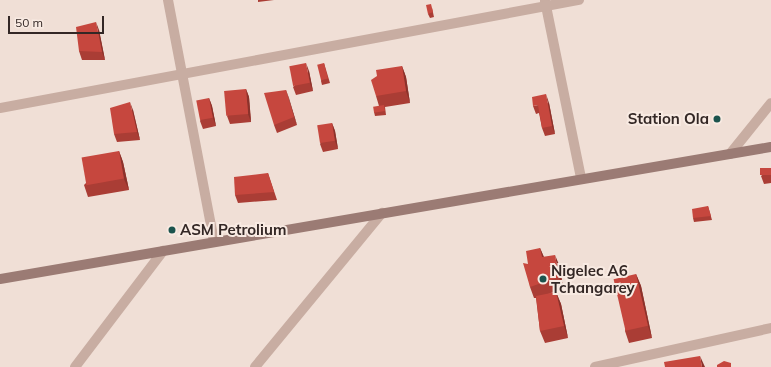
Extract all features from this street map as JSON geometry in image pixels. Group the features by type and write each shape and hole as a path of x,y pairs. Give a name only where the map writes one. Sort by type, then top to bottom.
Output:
{"main road":[{"path":"0,279 581,178 771,147"}],"street":[{"path":"168,0 214,242"},
{"path":"0,108 546,3 579,0"},
{"path":"546,3 581,178"},
{"path":"730,154 771,103"},
{"path":"255,367 382,213"},
{"path":"75,367 163,251"},
{"path":"595,367 771,328"}],"building":[{"path":"431,4 433,12 428,14 426,5"},
{"path":"96,22 102,52 79,51 76,27"},
{"path":"306,63 310,83 293,86 289,66"},
{"path":"324,63 328,79 321,80 317,65"},
{"path":"402,66 406,91 376,96 371,80 377,76 376,70"},
{"path":"246,89 248,114 226,116 224,91"},
{"path":"286,90 294,117 274,125 264,93"},
{"path":"546,94 552,126 542,128 538,105 533,106 532,97"},
{"path":"209,98 213,118 200,120 196,100"},
{"path":"130,102 137,132 114,134 110,108"},
{"path":"384,105 385,111 374,113 373,107"},
{"path":"332,123 335,141 320,143 317,125"},
{"path":"119,151 124,179 86,185 82,158"},
{"path":"760,168 771,168 771,175 760,175"},
{"path":"268,173 274,192 235,195 234,177"},
{"path":"708,206 711,216 693,218 692,209"},
{"path":"540,248 542,257 555,255 559,277 530,287 523,263 528,264 526,251"},
{"path":"636,274 648,326 626,331 614,279"},
{"path":"556,292 564,326 540,331 536,296"},
{"path":"700,356 702,367 665,367 664,362"},
{"path":"724,361 731,363 731,367 717,367 717,365"}],"place":[{"name":"Station Ola","path":"717,119"},
{"name":"ASM Petrolium","path":"172,230"},
{"name":"Nigelec A6 Tchangarey","path":"543,279"}]}
